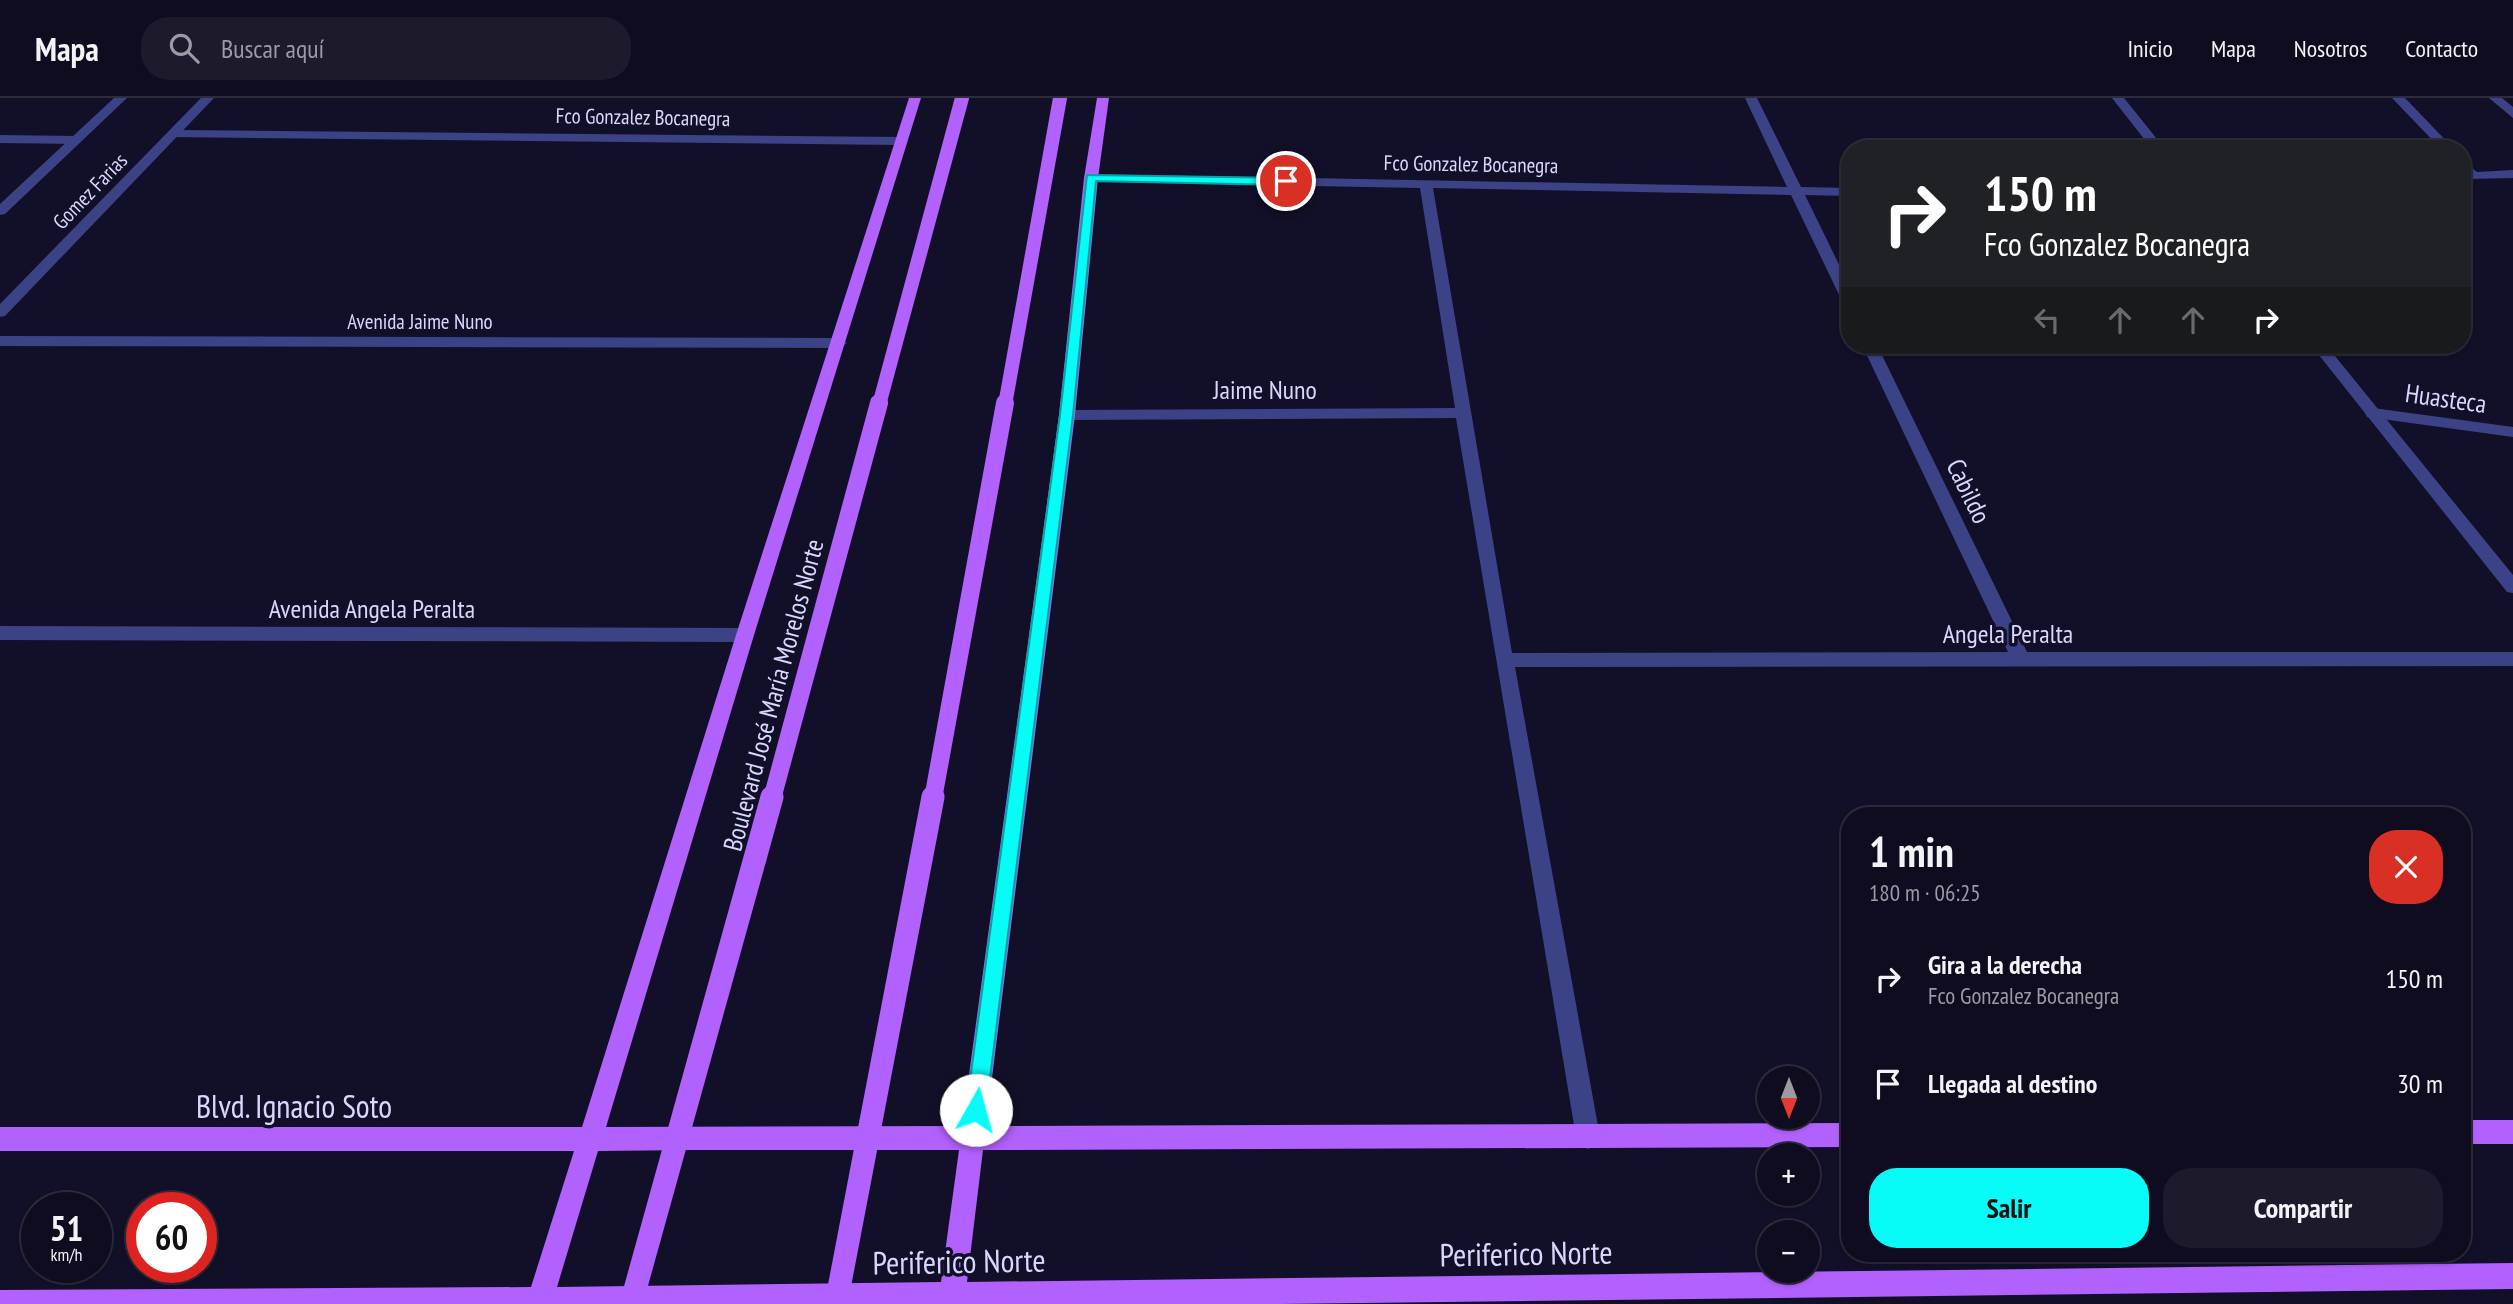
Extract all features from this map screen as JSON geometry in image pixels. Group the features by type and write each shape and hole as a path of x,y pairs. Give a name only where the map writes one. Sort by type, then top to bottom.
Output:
{"main road":[{"path":"0,1303 540,1302 588,1139 915,98"},
{"name":"Boulevard José María Morelos Norte","path":"631,1304 740,915 962,98"},
{"path":"836,1304 954,690 1060,98"},
{"path":"952,1299 1067,415 1091,178 1103,98"},
{"path":"2471,1132 2513,1132"},
{"path":"588,1139 1841,1135"},
{"name":"Blvd. Ignacio Soto","path":"0,1139 588,1139"},
{"name":"Periferico Norte","path":"540,1302 952,1299 2513,1276"}],"street":[{"name":"Gomez Farias","path":"0,211 121,98"},
{"name":"Gomez Farias","path":"0,313 208,98"},
{"path":"1751,98 1841,284"},
{"path":"2118,98 2152,140"},
{"path":"2399,98 2439,140"},
{"path":"2494,98 2513,114"},
{"name":"Fco Gonzalez Bocanegra","path":"175,134 900,141"},
{"path":"0,139 76,140"},
{"path":"2471,173 2474,176 2513,174"},
{"name":"Fco Gonzalez Bocanegra","path":"1091,178 1841,192"},
{"path":"1426,184 1504,660 1588,1136"},
{"name":"Avenida Jaime Nuno","path":"0,341 839,343"},
{"name":"Cabildo","path":"1874,354 2021,660"},
{"path":"2325,354 2513,587"},
{"name":"Jaime Nuno","path":"1067,415 1463,413"},
{"name":"Huasteca","path":"2373,414 2513,432"},
{"name":"Avenida Angela Peralta","path":"0,633 745,635"},
{"name":"Angela Peralta","path":"1504,660 2513,659"}],"route":[{"path":"976,1110 1067,415 1091,178 1286,181"}]}
